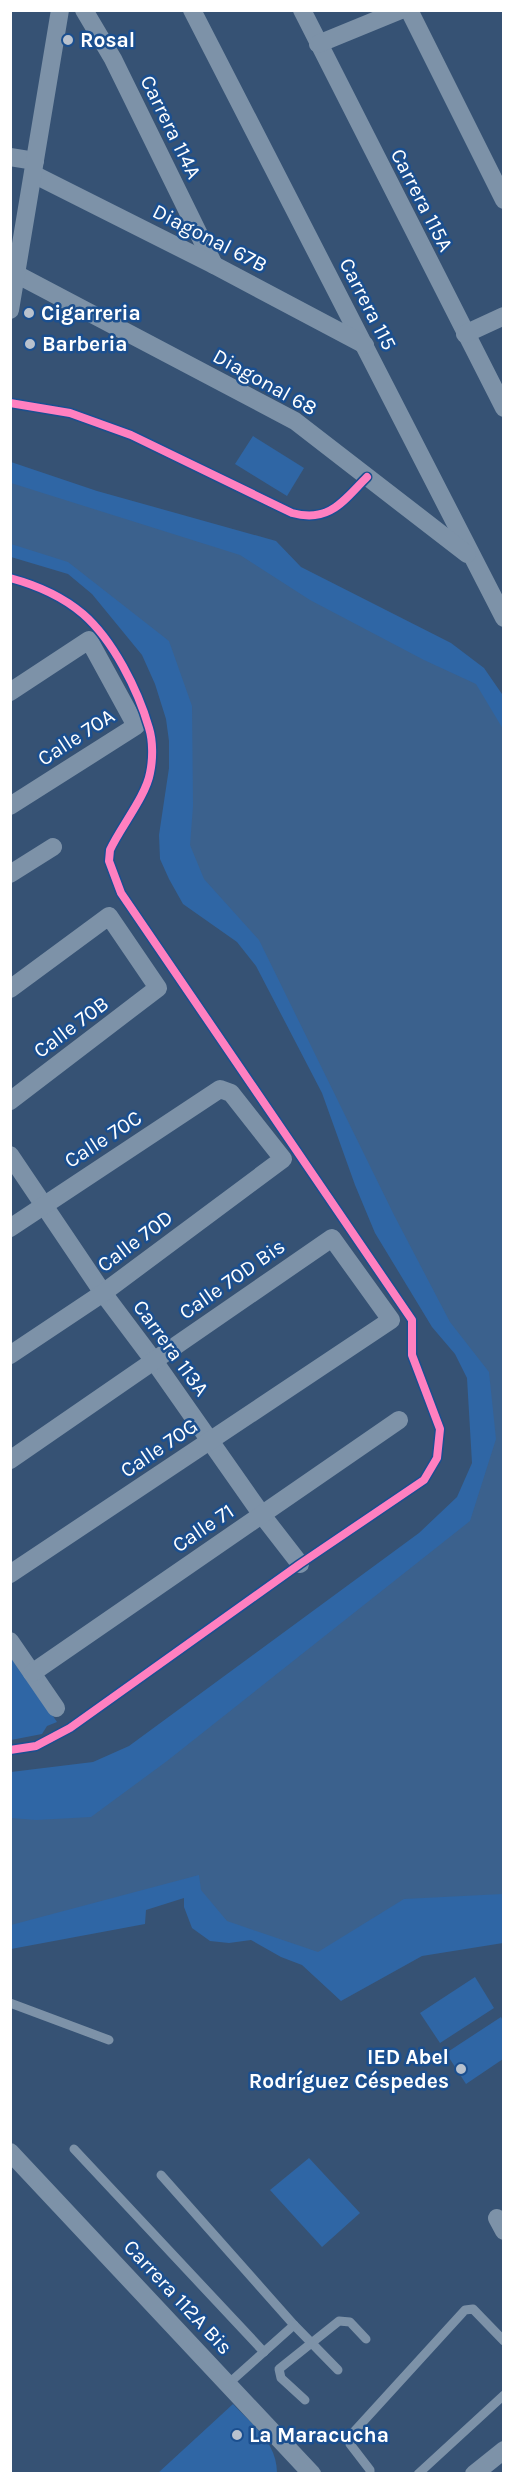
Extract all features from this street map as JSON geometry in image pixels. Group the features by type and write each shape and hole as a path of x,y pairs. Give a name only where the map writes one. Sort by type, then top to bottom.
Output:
{"street":[{"path":"10,310 60,10"},
{"name":"Carrera 114A","path":"84,10 113,59 214,265"},
{"name":"Carrera 115","path":"192,10 504,618"},
{"name":"Carrera 115A","path":"302,10 504,408"},
{"path":"318,44 401,10"},
{"path":"409,10 504,200"},
{"name":"Diagonal 67B","path":"10,157 365,345"},
{"name":"Diagonal 68","path":"16,274 295,421 472,558"},
{"path":"465,334 504,316"},
{"name":"Calle 70A","path":"10,692 89,640 135,726 10,806"},
{"path":"10,874 53,847"},
{"name":"Calle 70B","path":"10,989 109,916 158,988 10,1101"},
{"name":"Calle 70D","path":"10,1355 103,1293 283,1159 231,1093 220,1089"},
{"name":"Calle 70C","path":"10,1228 220,1089"},
{"name":"Carrera 113A","path":"10,1155 103,1293 154,1360 262,1515 300,1564"},
{"name":"Calle 70G","path":"10,1574 391,1320 332,1238"},
{"name":"Calle 70D Bis","path":"10,1460 332,1238"},
{"name":"Calle 71","path":"32,1673 399,1420"},
{"path":"10,1641 56,1708"},
{"name":"Carrera 112A Bis","path":"10,2152 312,2474"},
{"path":"474,2474 503,2451"}],"lane":[{"path":"10,2003 110,2040"},
{"path":"74,2149 264,2352"},
{"path":"161,2175 294,2325 338,2370"},
{"path":"370,2474 370,2470 350,2444 350,2436 465,2310 473,2309 504,2341"},
{"path":"305,2400 281,2378 279,2369 339,2321 350,2322 366,2339"},
{"path":"228,2384 294,2325"},
{"path":"418,2474 504,2395"}],"shaded area":[{"path":"253,436 304,468 287,496 235,464"},
{"path":"11,462 97,491 276,541 301,567 451,643 484,668 504,697 503,1943 422,1956 341,2001 302,1965 281,1957 251,1940 229,1943 210,1941 192,1928 184,1907 184,1898 146,1910 145,1924 11,1949 11,1772 93,1762 129,1746 419,1533 457,1497 472,1463 467,1378 455,1354 432,1327 375,1233 322,1093 256,966 237,942 183,904 160,859 159,835 169,768 169,741 166,719 155,684 142,655 92,594 68,574 11,557"},
{"path":"11,483 240,555 310,600 424,660 476,684 503,729 503,1894 404,1899 318,1952 227,1921 201,1890 199,1875 11,1925 11,1818 36,1820 91,1817 167,1761 470,1521 496,1439 489,1372 450,1322 394,1215 259,940 204,879 190,845 193,806 192,706 169,641 68,562 11,544"},
{"path":"10,1653 57,1722 47,1726 42,1734 11,1740"},
{"path":"475,1977 494,2008 440,2043 420,2013"},
{"path":"501,2017 503,2021 503,2059 466,2084 446,2053"},
{"path":"309,2158 360,2213 322,2247 270,2190"},
{"path":"233,2404 263,2435 273,2453 277,2473 158,2473"}],"cycle path":[{"path":"10,403 70,413 131,435 292,513 316,515 335,508 367,477"},
{"path":"10,578 49,592 83,614 104,637 123,666 149,728 152,756 148,782 110,850 109,861 121,893 412,1320 412,1355 440,1429 437,1458 424,1480 300,1564 70,1728 36,1746 10,1750"}],"place":[{"name":"Rosal","path":"68,40"},
{"name":"Cigarreria","path":"29,313"},
{"name":"Barberia","path":"30,344"},
{"name":"IED Abel Rodríguez Céspedes","path":"461,2069"},
{"name":"La Maracucha","path":"237,2435"}]}
